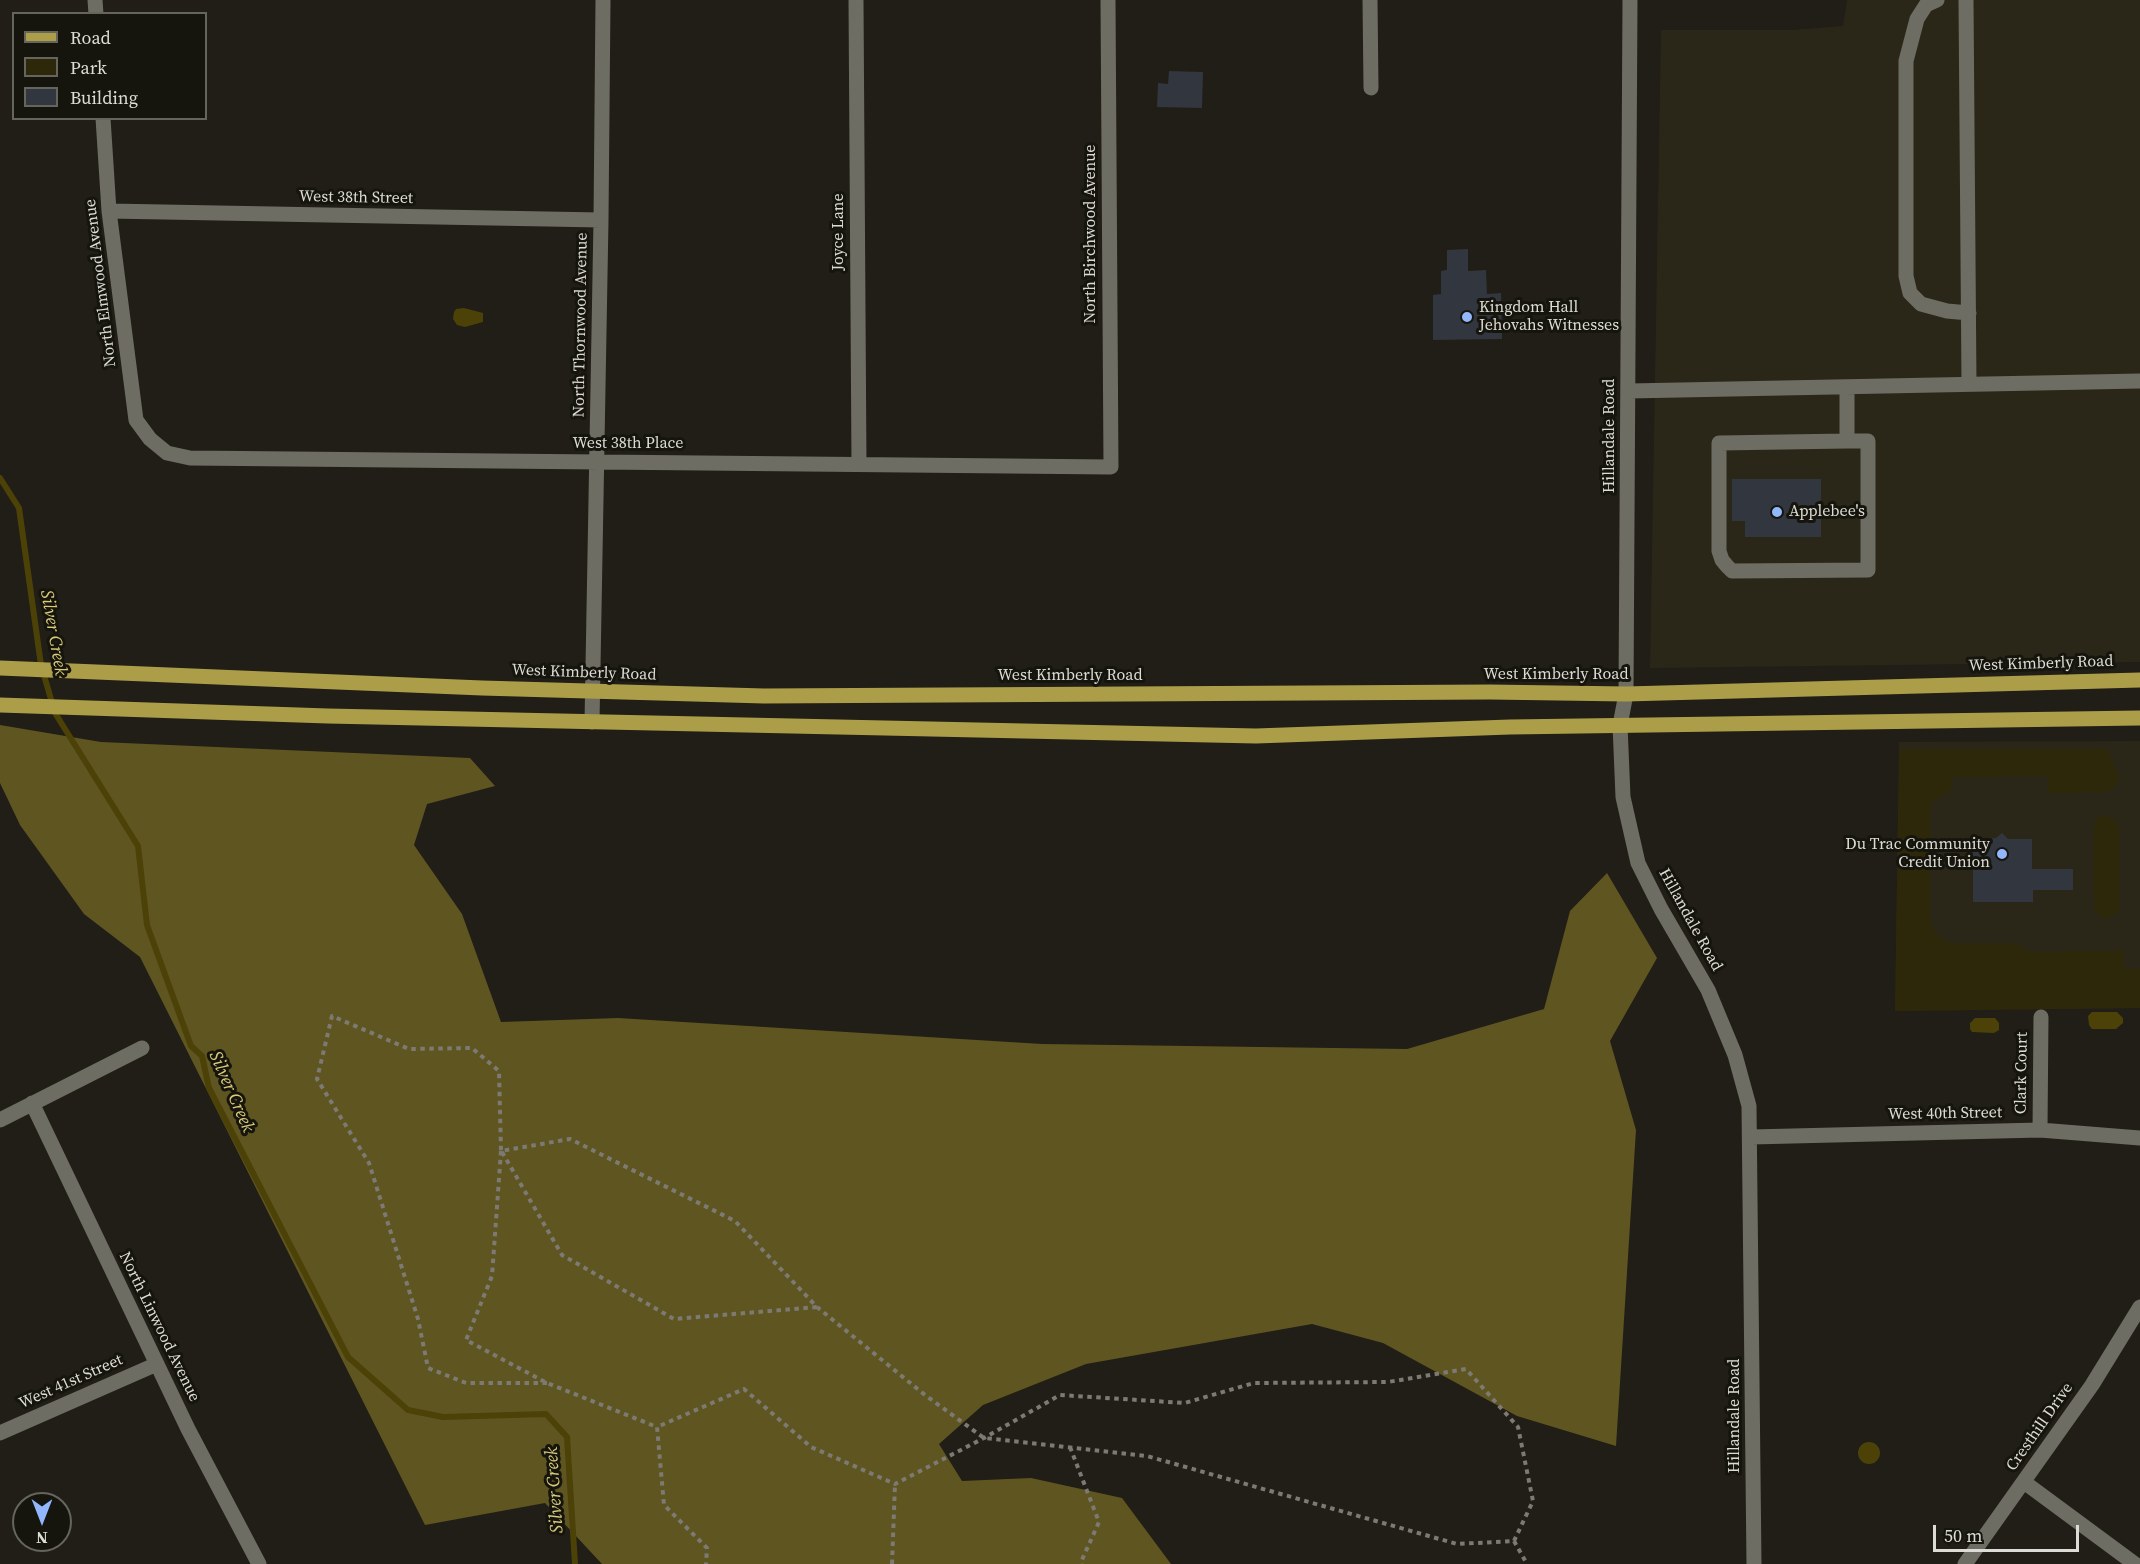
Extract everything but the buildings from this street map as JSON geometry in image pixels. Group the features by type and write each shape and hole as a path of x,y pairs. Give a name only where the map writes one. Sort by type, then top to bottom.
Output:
{"main road":[{"name":"West Kimberly Road","path":"0,668 765,696 1478,692 1626,694 2140,680"},
{"path":"0,705 328,716 1256,736 1620,725 2140,718"}],"street":[{"name":"North Thornwood Avenue","path":"592,722 602,220 603,0"},
{"name":"Joyce Lane","path":"856,0 858,464"},
{"name":"North Birchwood Avenue","path":"1108,0 1111,467"},
{"path":"1370,0 1371,88"},
{"name":"Hillandale Road","path":"1630,0 1626,694 1620,725 1623,797 1638,863 1661,909 1708,990 1735,1055 1749,1106 1754,1564"},
{"path":"1913,0 1917,20"},
{"path":"1937,0 1926,5 1917,20 1906,61 1906,276 1910,293 1921,304 1947,311 1970,313"},
{"path":"1966,0 1970,384"},
{"name":"North Elmwood Avenue","path":"103,120 109,211 136,420 150,439"},
{"name":"West 38th Street","path":"109,211 602,220"},
{"path":"1629,391 2140,381"},
{"path":"1847,387 1847,441"},
{"name":"West 38th Place","path":"150,439 166,453 190,458 1111,467"},
{"path":"1847,441 1868,441 1868,570 1732,571 1722,560 1719,551 1719,443 1847,441"},
{"name":"Clark Court","path":"2040,1130 2041,1017"},
{"path":"0,1120 142,1048"},
{"name":"North Linwood Avenue","path":"32,1103 188,1428 259,1564"},
{"name":"West 40th Street","path":"1751,1137 2040,1130 2140,1137"},
{"name":"Cresthill Drive","path":"1965,1564 2092,1385 2140,1307"},
{"name":"West 41st Street","path":"0,1433 157,1364"},
{"path":"2024,1482 2134,1564"}],"path":[{"path":"547,1383 466,1383 428,1368 418,1318 369,1163 317,1079 333,1016 409,1049 472,1048 499,1071 501,1151 492,1276 466,1340 547,1383 657,1427 744,1389 811,1447 895,1484"},
{"path":"501,1151 570,1138 735,1221 817,1307 925,1395 984,1438 1147,1456 1457,1544 1514,1541"},
{"path":"501,1151 562,1255 674,1318 817,1307"},
{"path":"895,1484 1060,1395 1185,1403 1254,1383 1388,1382 1466,1369 1518,1427 1533,1501 1514,1541"},
{"path":"657,1427 664,1505 707,1548 706,1564"},
{"path":"1070,1447 1099,1522 1082,1564"},
{"path":"892,1564 895,1484"},
{"path":"1514,1541 1527,1564"}],"shaded area":[{"path":"1847,0 2140,0 2140,662 1650,668 1661,30 1792,30 1843,26"},
{"path":"464,308 483,313 483,322 465,327 457,325 453,319 454,312 456,309"},
{"path":"0,725 101,742 470,758 495,786 427,804 414,845 462,914 501,1022 618,1018 1042,1044 1407,1049 1544,1009 1570,911 1607,873 1657,958 1610,1041 1636,1130 1616,1446 1517,1416 1383,1343 1312,1324 1086,1364 983,1405 939,1444 962,1481 1031,1478 1122,1498 1171,1564 602,1564 545,1503 425,1525 140,957 84,914 20,825 0,783"},
{"path":"2140,741 2140,1008 1895,1011 1899,742"},
{"path":"2092,1012 2117,1012 2123,1018 2123,1023 2116,1029 2092,1029 2088,1016"},
{"path":"1975,1018 1995,1018 1999,1023 1999,1030 1994,1033 1972,1032 1970,1023"},
{"path":"1869,1442 1877,1445 1880,1453 1877,1461 1869,1464 1861,1461 1858,1453 1861,1445"}],"green space":[{"path":"2108,749 2119,777 2116,787 2106,792 2051,793 2048,790 2048,776 1952,777 1951,792 1933,802 1930,809 1930,919 1939,937 1952,943 2014,943 2029,951 2037,952 2124,950 2124,969 2140,969 2140,1008 1895,1011 1899,750"},
{"path":"2112,817 2119,826 2119,910 2106,919 2096,913 2094,906 2094,825 2097,818"}],"waterway":[{"name":"Silver Creek","path":"0,478 19,508 41,665 55,713 138,846 147,925 191,1046 202,1056 209,1088 348,1357 408,1410 443,1417 546,1414 567,1437 575,1564"}],"place":[{"name":"Kingdom Hall Jehovahs Witnesses","path":"1467,317"},
{"name":"Applebee's","path":"1777,512"},
{"name":"Du Trac Community Credit Union","path":"2002,854"}]}
